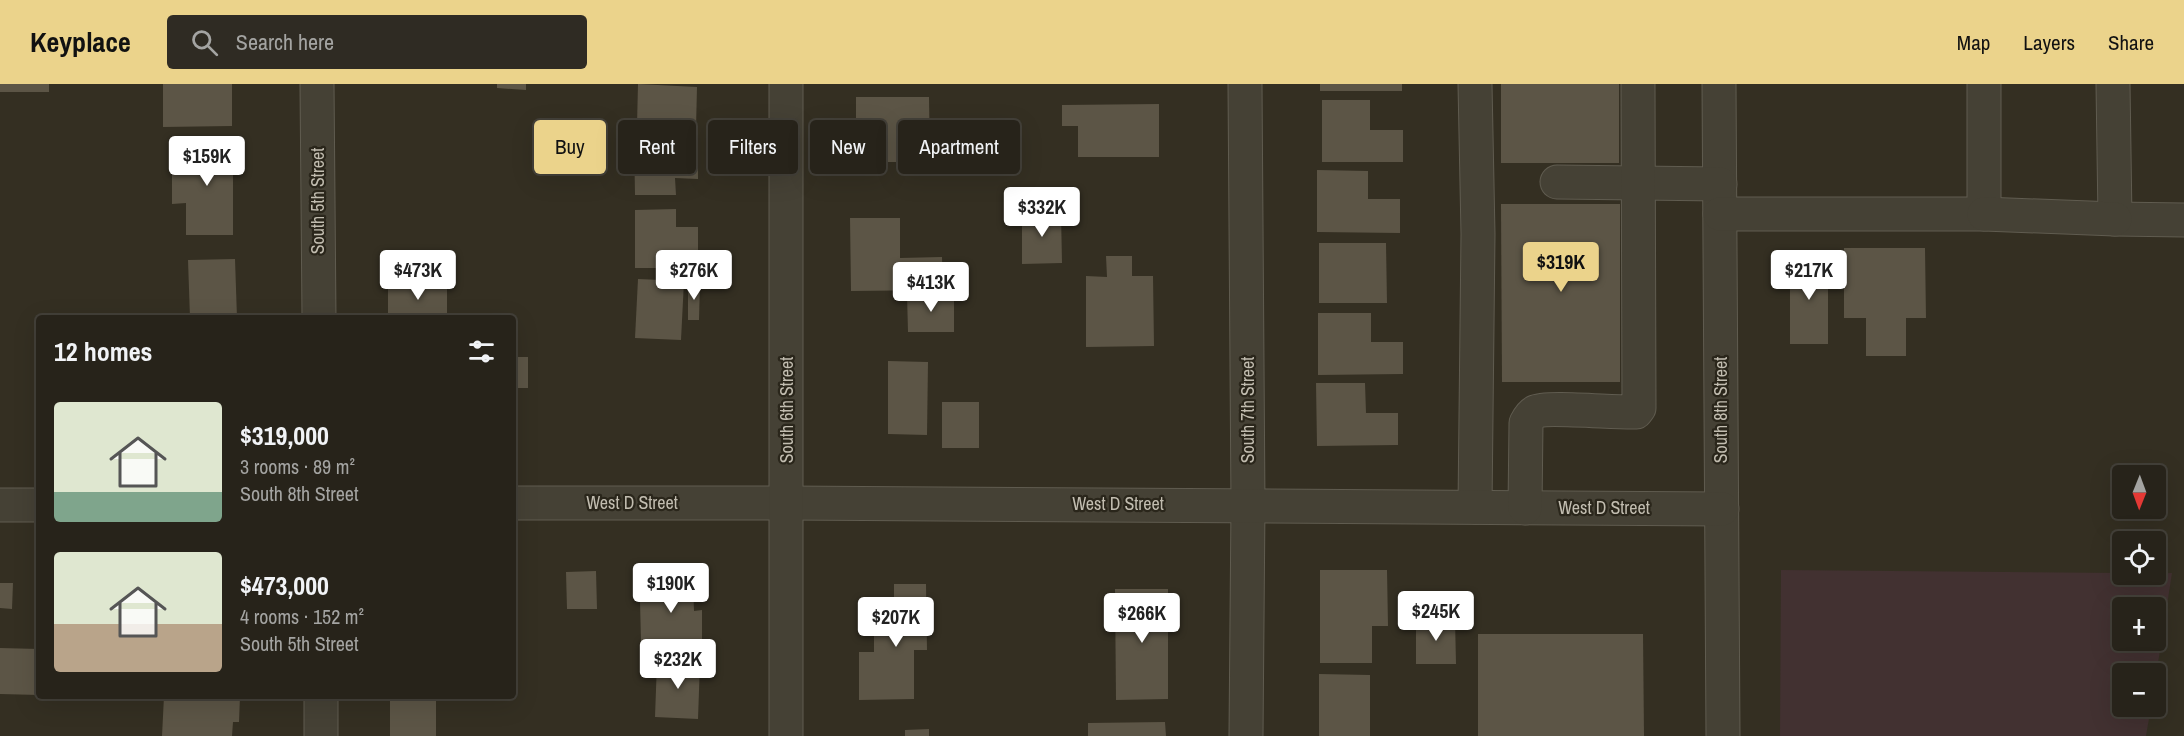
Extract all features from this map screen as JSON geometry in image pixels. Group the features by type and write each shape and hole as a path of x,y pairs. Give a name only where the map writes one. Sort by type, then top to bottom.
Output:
{"street":[{"name":"South 5th Street","path":"317,84 319,315"},
{"name":"South 6th Street","path":"786,84 786,736"},
{"name":"South 7th Street","path":"1245,84 1248,505 1246,736"},
{"path":"1475,84 1478,234 1475,507"},
{"path":"1525,508 1526,423 1529,417 1536,411 1623,413 1636,412 1639,408 1638,84"},
{"name":"South 8th Street","path":"1719,84 1723,736"},
{"path":"1984,84 1984,213"},
{"path":"2113,84 2115,219"},
{"path":"1557,182 1639,183 1720,199 2115,219 2184,220"},
{"name":"West D Street","path":"516,503 787,502 1722,509"},
{"path":"0,505 36,505"},
{"path":"321,699 321,736"}],"shaded area":[{"path":"1781,570 2112,573 2112,585 2166,585 2166,573 2172,573 2166,612 2166,597 2112,597 2112,651 2160,651 2158,663 2112,663 2112,717 2149,717 2146,736 1780,736"}],"building":[{"path":"0,84 49,84 49,92 0,92"},
{"path":"163,84 232,84 232,126 163,127"},
{"path":"497,84 526,84 526,90 497,88"},
{"path":"638,84 697,87 696,128 696,120 637,120"},
{"path":"1320,84 1402,84 1402,91 1320,91"},
{"path":"1501,84 1619,84 1619,163 1501,163"},
{"path":"856,97 929,97 929,120 898,120 898,162 886,162 886,120 856,120"},
{"path":"1322,100 1370,100 1370,130 1403,130 1403,162 1322,162"},
{"path":"1159,104 1159,157 1078,157 1078,126 1062,126 1062,105"},
{"path":"696,137 698,137 698,179 675,178 676,195 635,195 635,174 696,174"},
{"path":"187,138 233,138 233,235 186,235 186,203 172,204 172,174 186,173"},
{"path":"1317,170 1368,171 1368,199 1400,199 1400,233 1317,232"},
{"path":"1501,204 1620,204 1620,382 1502,382"},
{"path":"676,209 676,227 698,227 698,268 635,268 635,210"},
{"path":"1022,213 1061,213 1062,263 1022,264"},
{"path":"850,218 900,218 900,258 942,257 943,290 851,291"},
{"path":"1319,243 1386,243 1387,303 1319,303"},
{"path":"1844,248 1925,248 1926,318 1906,318 1906,356 1866,356 1866,318 1844,318"},
{"path":"1106,256 1132,256 1132,276 1153,276 1154,346 1086,347 1086,276 1107,277"},
{"path":"1828,258 1828,344 1790,344 1790,259"},
{"path":"235,259 237,315 190,315 188,260"},
{"path":"638,279 684,281 681,340 635,338"},
{"path":"688,282 700,282 699,320 688,320"},
{"path":"388,285 447,285 447,315 388,315"},
{"path":"907,294 954,294 954,332 908,332"},
{"path":"1318,313 1371,313 1371,342 1403,342 1403,374 1318,375"},
{"path":"516,357 528,357 528,388 516,388"},
{"path":"888,361 928,362 927,435 888,434"},
{"path":"1316,383 1365,383 1366,413 1398,413 1398,445 1317,446"},
{"path":"942,402 979,402 979,448 942,448"},
{"path":"1320,570 1387,570 1388,626 1372,626 1372,663 1320,663"},
{"path":"596,571 597,609 567,609 566,572"},
{"path":"693,580 694,611 702,610 702,641 641,642 640,601 655,600 655,581"},
{"path":"0,583 13,583 12,609 0,608"},
{"path":"894,584 926,584 927,650 914,650 914,699 859,700 859,652 874,652 874,626 894,626"},
{"path":"1115,589 1168,589 1168,699 1116,700"},
{"path":"1416,619 1455,619 1456,664 1416,664"},
{"path":"1478,634 1643,634 1644,736 1478,736"},
{"path":"0,648 36,649 36,695 0,694"},
{"path":"657,662 700,663 698,719 655,717"},
{"path":"1319,674 1370,675 1370,736 1319,736"},
{"path":"164,699 240,699 239,722 233,722 232,736 162,736"},
{"path":"390,699 436,699 436,736 390,736"},
{"path":"1165,722 1166,736 1088,736 1088,723"},
{"path":"929,729 929,736 905,736 905,730"}]}
